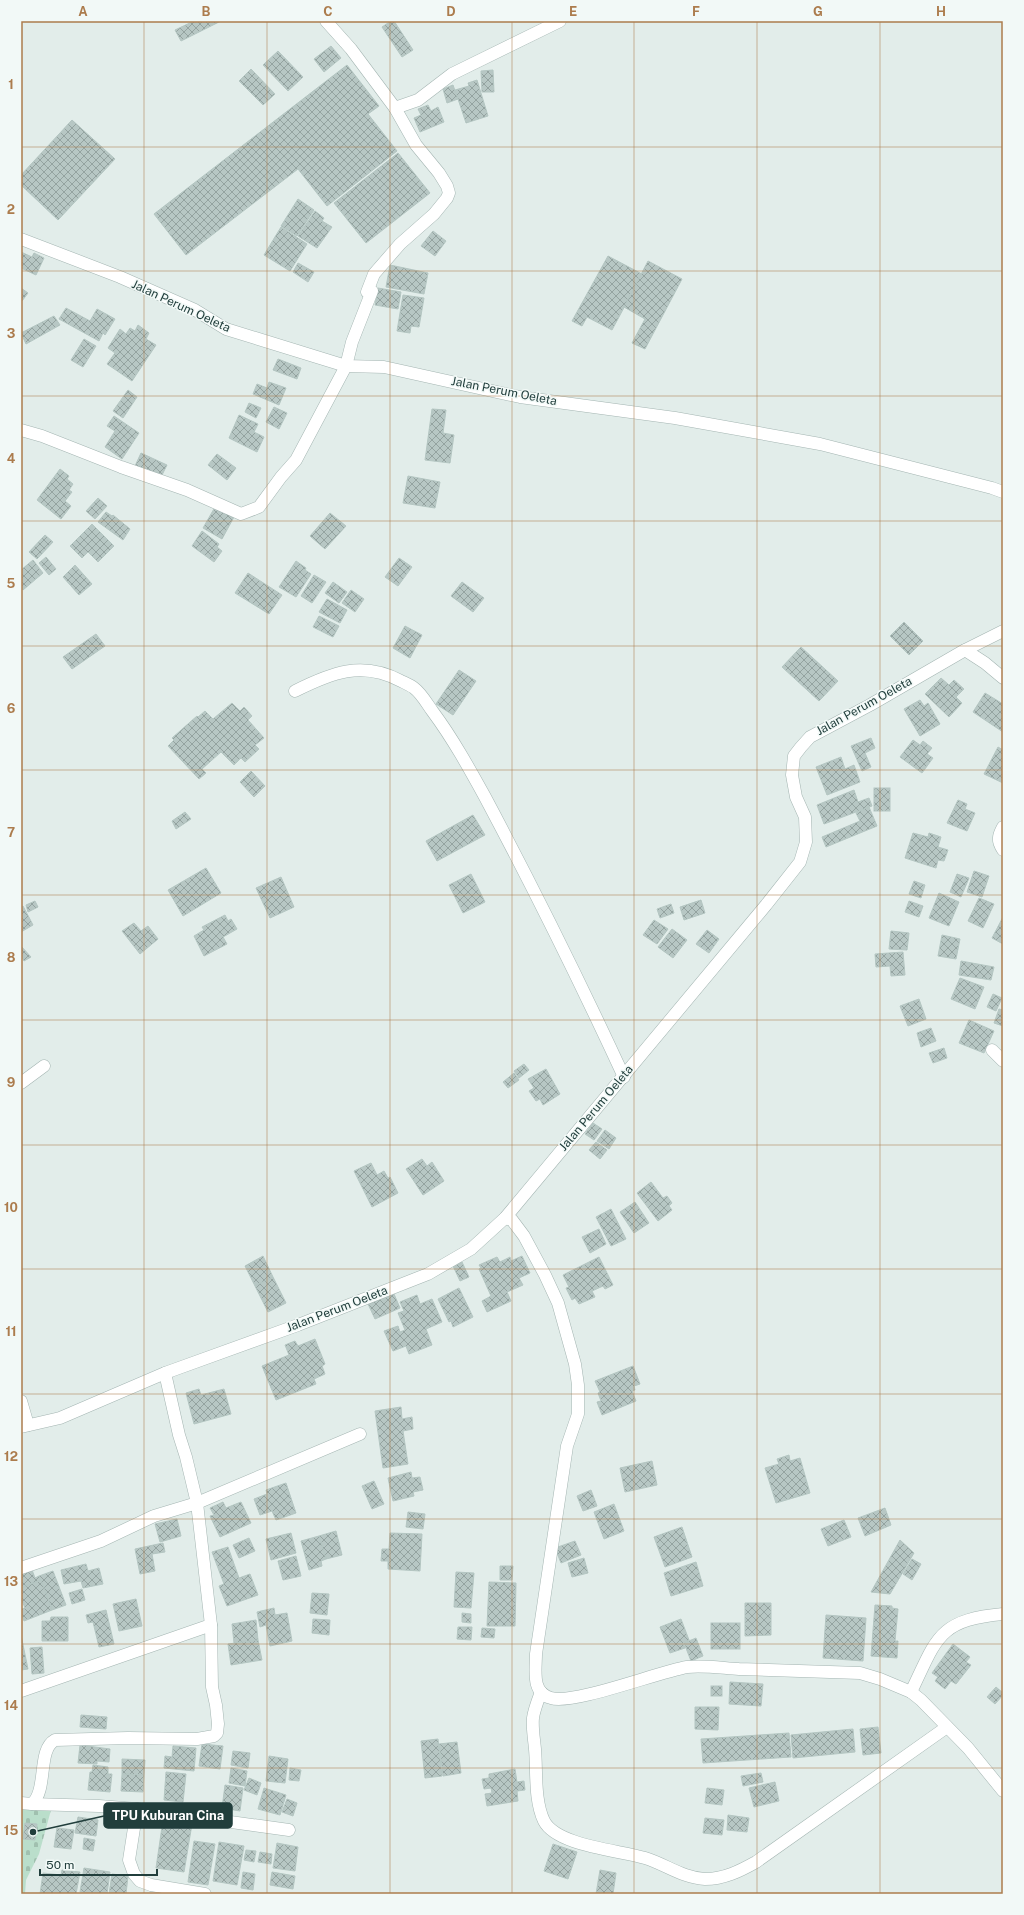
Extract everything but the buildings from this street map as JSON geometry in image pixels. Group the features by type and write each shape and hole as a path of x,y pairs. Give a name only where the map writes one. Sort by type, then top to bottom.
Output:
{"street":[{"path":"21,430 42,436 121,467 187,490 241,514 259,507 281,477 296,460 346,366 352,342 372,291 367,292 374,274 400,244 434,214 447,198 449,193 440,173 416,145 395,108 351,49 326,21"},
{"path":"395,108 418,100 452,74 560,21"},
{"name":"Jalan Perum Oeleta","path":"21,239 120,277 195,310 226,329 346,366 384,367 520,397 675,418 820,444 1003,492"},
{"name":"Jalan Perum Oeleta","path":"25,1426 60,1418 165,1373 298,1325 428,1274 471,1249 505,1218 766,906 800,862 806,842 805,817 796,797 792,775 794,756 801,747 810,737 870,705 965,650 1003,631"},
{"path":"965,650 985,663 1003,678"},
{"path":"295,691 324,676 345,671 365,670 386,673 414,688 424,699 464,758 524,870 574,968 624,1077"},
{"path":"1003,827 998,837 999,845 1003,850"},
{"path":"992,1050 1003,1061"},
{"path":"21,1083 44,1066"},
{"path":"505,1218 512,1220 524,1236 558,1303 575,1364 578,1385 578,1414 566,1453 536,1654 536,1682 540,1692 550,1698 560,1700 644,1677 688,1667 860,1673 880,1679 911,1692 921,1700 968,1748 1003,1791"},
{"path":"27,1803 38,1795 46,1752 50,1744 55,1740 128,1738 197,1739 214,1736 217,1733 218,1724 212,1686 211,1625 197,1503 186,1457 178,1435 165,1373"},
{"path":"21,1401 25,1426"},
{"path":"21,1568 101,1541 154,1516 197,1503 360,1434"},
{"path":"911,1692 934,1645 944,1632 957,1623 969,1619 1003,1614"},
{"path":"21,1690 211,1625"},
{"path":"540,1692 533,1717 538,1803 544,1821 549,1827 558,1834 573,1841 646,1858 689,1877 706,1879 733,1874 756,1862 947,1727"},
{"path":"27,1803 136,1809 289,1830"},
{"path":"136,1809 130,1860 134,1874 140,1881 152,1885 204,1894"}],"green space":[{"path":"21,1808 51,1810 39,1854 26,1880 25,1894 21,1894"}],"place":[{"name":"TPU Kuburan Cina","path":"33,1832"}]}
